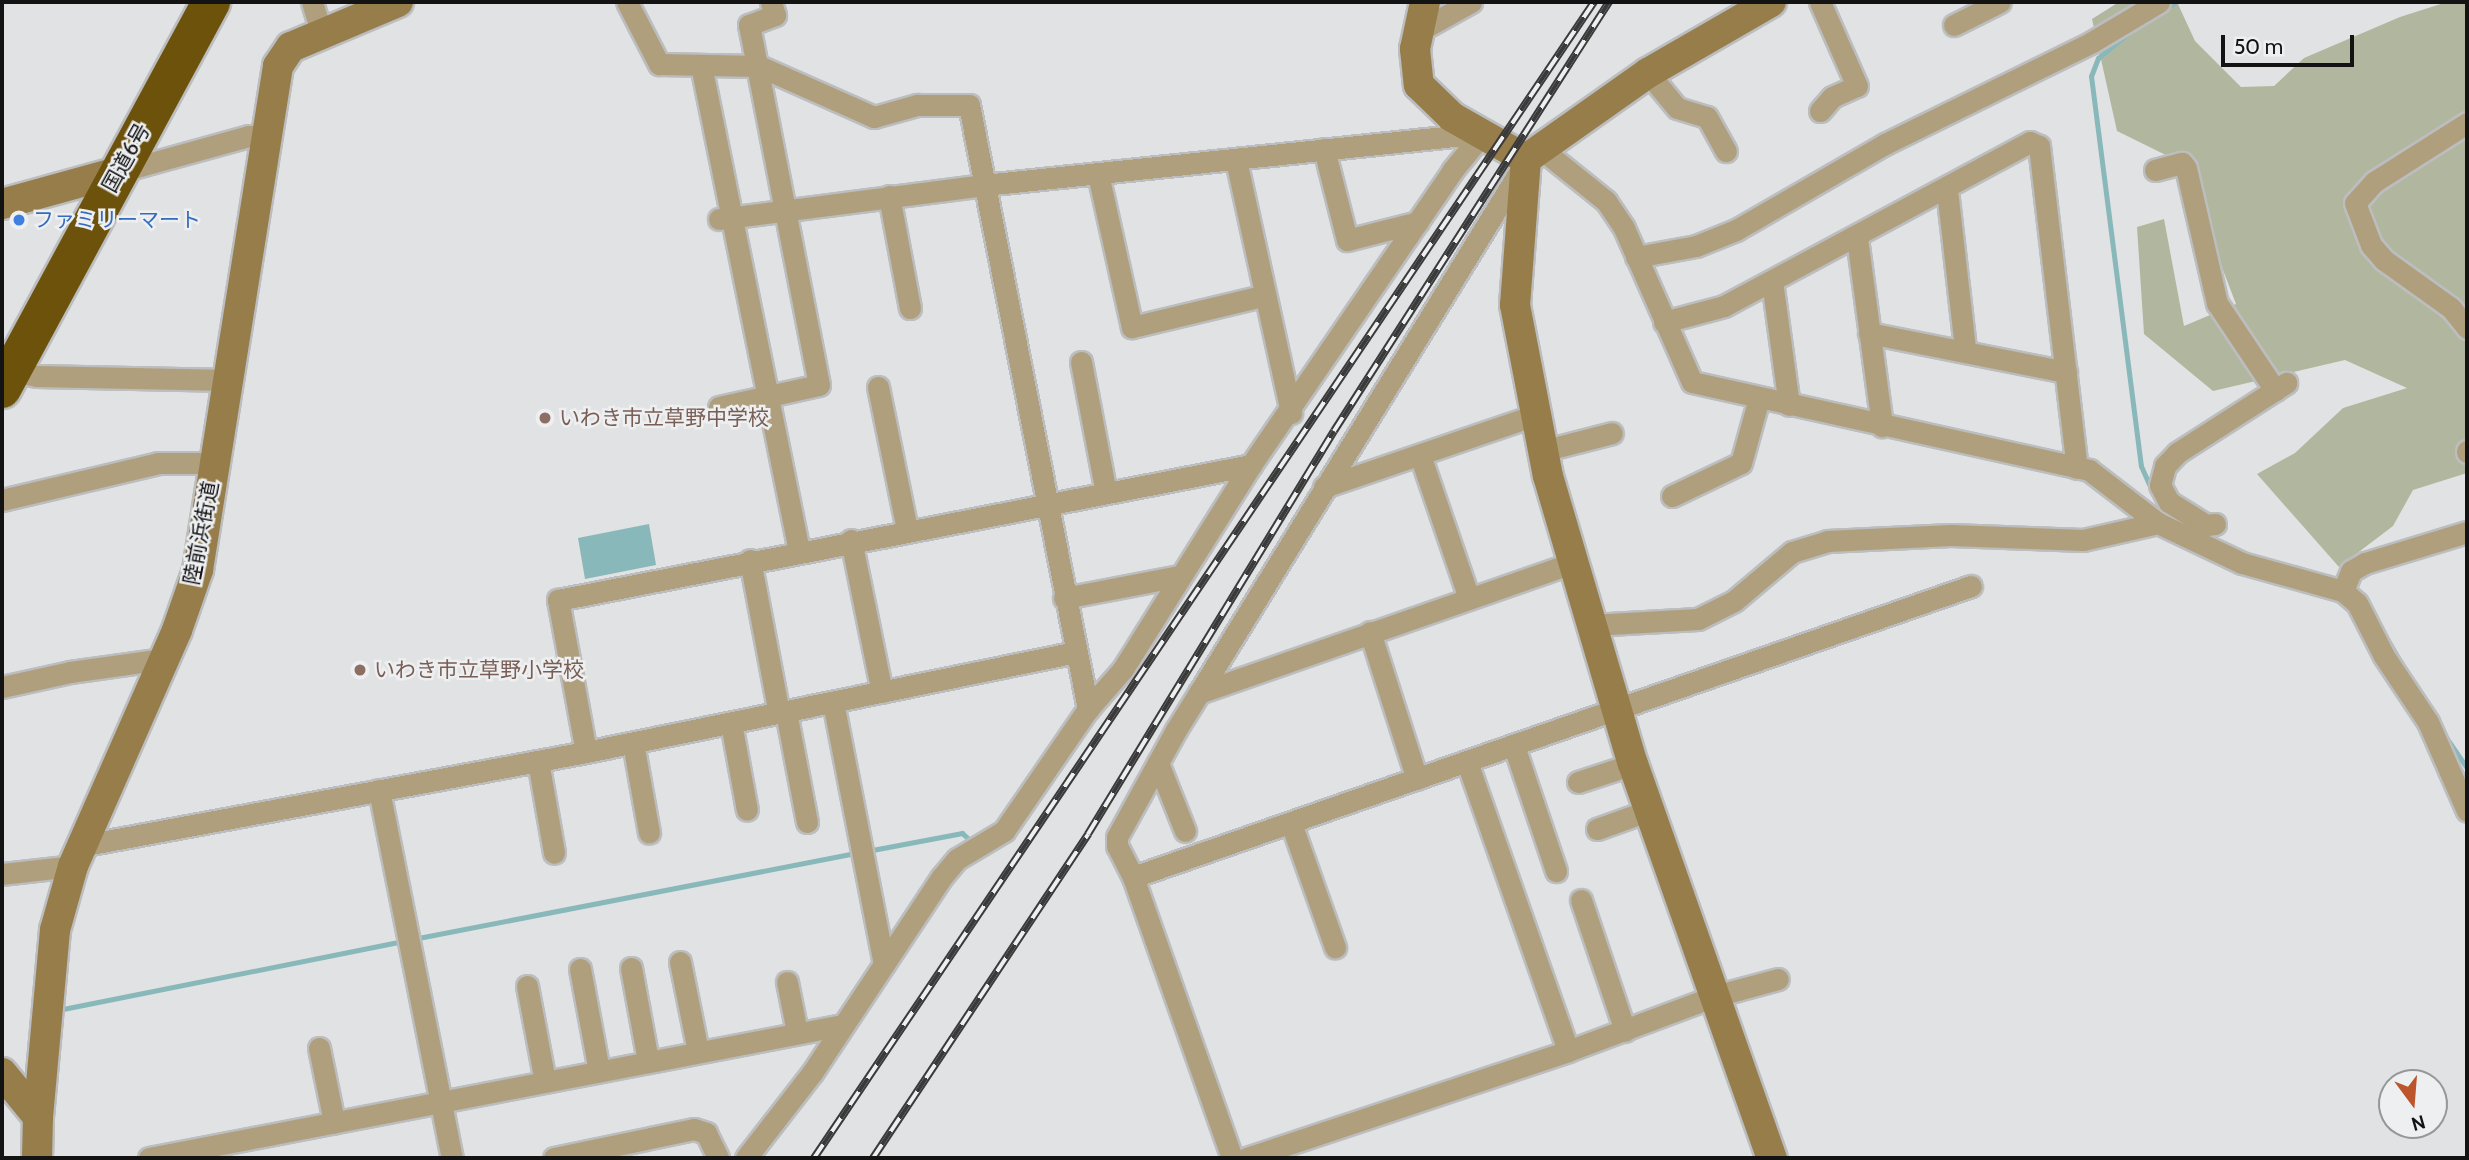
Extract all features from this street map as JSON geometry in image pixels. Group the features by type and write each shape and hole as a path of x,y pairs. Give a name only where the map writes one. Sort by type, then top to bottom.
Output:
{"highway":[{"name":"国道6号","path":"7,380 211,2"}],"street":[{"path":"312,2 321,31"},
{"name":"陸前浜街道","path":"37,1158 38,1117 55,930 76,856 198,570 255,232 265,136 278,66 291,47 321,31 398,2"},
{"path":"627,2 659,64 758,66 874,117 917,105 969,105 1045,504 1088,709"},
{"path":"719,407 819,385 749,24 775,15 771,2"},
{"path":"1425,2 1417,32 1414,66 1419,85 1452,117 1533,154 1606,201 1636,257 1692,382 2089,470 2158,523 2242,563 2345,586 2357,603 2384,656 2428,722 2467,811"},
{"path":"1417,32 1471,2"},
{"path":"1232,1158 1117,837 1158,762 1324,487 1533,154 1648,72 1771,2"},
{"path":"1820,2 1857,86 1832,97 1820,111"},
{"path":"1954,25 2000,2"},
{"path":"1636,257 1696,246 1736,230 1885,144 2092,43 2160,2"},
{"path":"701,65 725,217 769,396 799,550"},
{"path":"1648,72 1677,108 1707,117 1726,151"},
{"path":"2467,123 2374,182 2355,204 2371,245 2384,260 2451,307 2467,328"},
{"path":"725,217 984,185 1483,133"},
{"path":"746,1158 812,1073 957,859 1004,831 1088,709 1123,670 1179,576 1251,466 1291,413 1418,222 1483,133"},
{"path":"2,204 249,136 265,136"},
{"path":"1664,322 1724,306 1947,190 2030,142 2039,146 2077,468"},
{"path":"1324,149 1347,240 1418,222"},
{"path":"1533,154 1515,305 1542,452 1572,563 1619,709 1633,764 1772,1158"},
{"path":"1236,160 1262,296 1291,413"},
{"path":"2137,508 2162,490 2165,466 2177,453 2281,386 2217,303 2186,168 2182,163 2155,170"},
{"path":"1098,174 1132,327 1262,296"},
{"path":"1947,190 1965,349"},
{"path":"890,196 910,308"},
{"path":"1857,238 1882,426"},
{"path":"1772,281 1789,405"},
{"path":"1869,333 1965,349 2066,372"},
{"path":"1082,362 1106,493"},
{"path":"7,380 36,376 229,380"},
{"path":"878,387 907,529"},
{"path":"1672,496 1741,463 1759,398"},
{"path":"1324,487 1536,415"},
{"path":"1542,452 1612,433"},
{"path":"1420,455 1469,598"},
{"path":"2,500 158,463 214,463"},
{"path":"586,752 558,600 907,529 1251,466"},
{"path":"2162,490 2182,511 2206,525 2215,524"},
{"path":"1591,625 1698,619 1734,601 1792,552 1827,541 1951,535 2083,540 2158,523"},
{"path":"2345,586 2351,571 2365,563 2467,532"},
{"path":"851,540 882,692"},
{"path":"750,560 807,821"},
{"path":"1199,693 1572,563"},
{"path":"1065,598 1179,576"},
{"path":"1133,877 1971,586"},
{"path":"1370,632 1418,779"},
{"path":"2,874 379,790 633,743 1076,652"},
{"path":"2,687 70,671 162,659"},
{"path":"833,702 884,964"},
{"path":"731,723 747,810"},
{"path":"633,743 649,833"},
{"path":"1514,746 1556,871"},
{"path":"538,761 554,853"},
{"path":"1158,762 1185,831"},
{"path":"1467,762 1568,1051"},
{"path":"1578,782 1633,764"},
{"path":"379,790 452,1158"},
{"path":"1597,829 1650,810"},
{"path":"1291,822 1335,947"},
{"path":"1581,900 1625,1031"},
{"path":"680,962 698,1051"},
{"path":"631,968 648,1061"},
{"path":"580,970 599,1071"},
{"path":"1247,1158 1568,1051 1715,996 1778,979"},
{"path":"787,982 797,1032"},
{"path":"527,986 545,1081"},
{"path":"149,1158 249,1149 334,1122 842,1025"},
{"path":"319,1048 334,1122"},
{"path":"2,1073 38,1117"},
{"path":"554,1158 694,1129 706,1133 718,1158"}],"green space":[{"path":"2119,2 2177,2 2195,41 2241,87 2274,86 2304,58 2400,17 2447,2 2467,2 2467,473 2413,490 2393,526 2339,567 2257,474 2295,453 2343,408 2407,388 2345,360 2213,391 2144,334 2137,227 2164,219 2184,326 2236,304 2182,163 2117,131 2092,19"}],"water":[{"path":"649,524 656,565 585,579 578,538"}],"waterway":[{"path":"2164,9 2175,2"},
{"path":"2132,30 2098,58 2091,76 2141,466 2153,493"},
{"path":"2295,567 2339,581"},
{"path":"2386,637 2402,665"},
{"path":"2443,733 2467,768"},
{"path":"867,851 962,833 971,841"},
{"path":"413,939 857,853"},
{"path":"63,1009 403,941"}],"railway":[{"path":"814,1158 1594,2"},
{"path":"873,1158 1088,834 1334,431 1609,2"}],"place":[{"name":"ファミリーマート","path":"19,220"},
{"name":"いわき市立草野中学校","path":"545,418"},
{"name":"いわき市立草野小学校","path":"360,670"}]}
